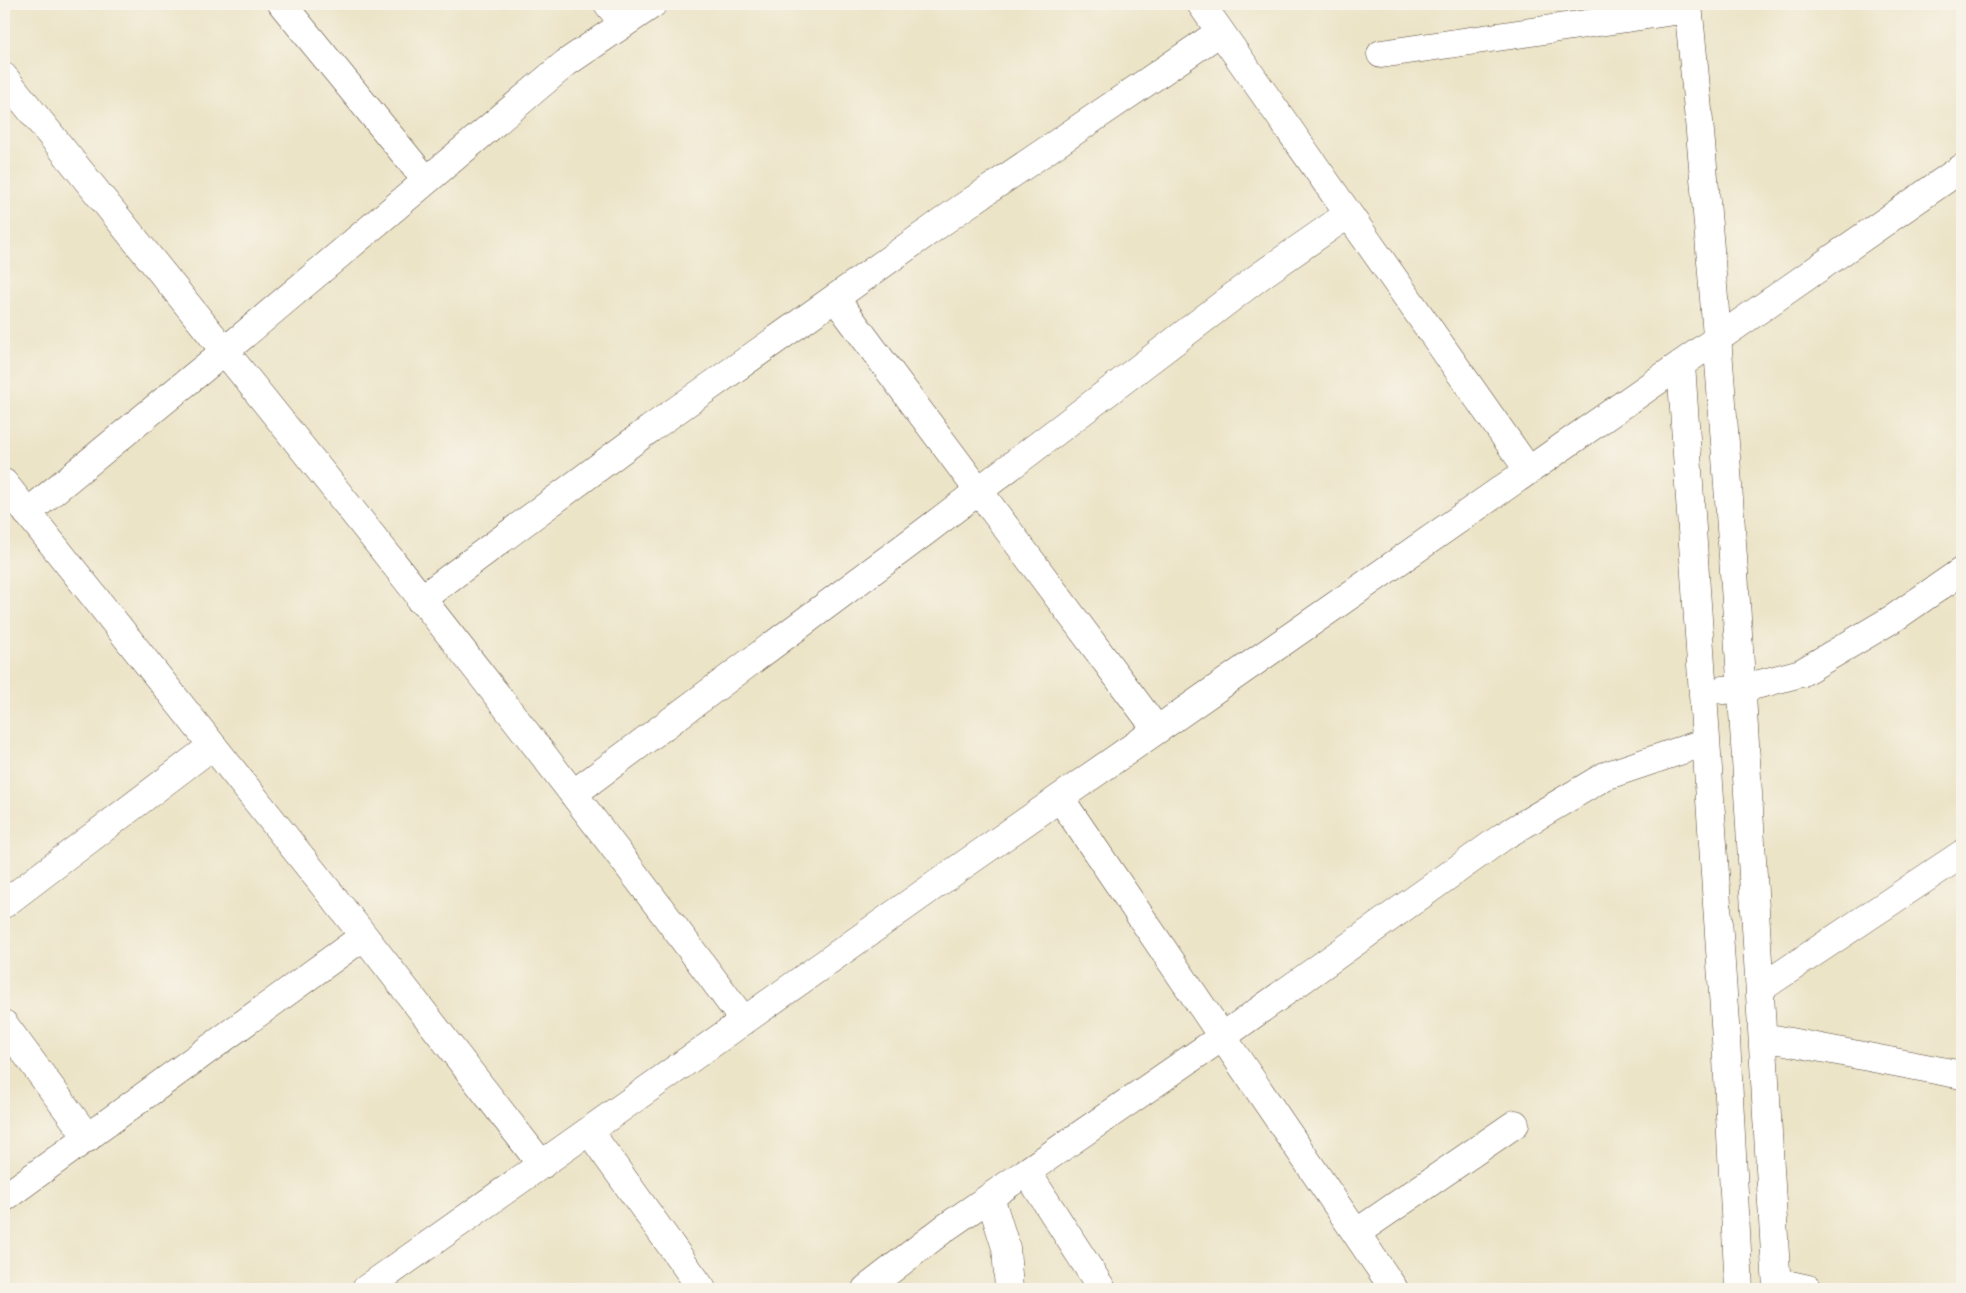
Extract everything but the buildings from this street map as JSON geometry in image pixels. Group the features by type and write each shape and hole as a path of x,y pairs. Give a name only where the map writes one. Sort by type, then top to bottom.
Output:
{"street":[{"path":"282,4 426,180"},
{"path":"27,513 225,351 566,63 615,13 653,4"},
{"path":"1201,4 1347,216 1528,471"},
{"path":"1380,54 1688,6 1718,338 1761,988 1777,1286 1808,1289"},
{"path":"420,600 650,429 959,210 1220,32"},
{"path":"4,77 225,351 573,794 648,891 744,1021"},
{"path":"366,1289 1060,798 1962,168"},
{"path":"573,794 979,490 1252,282 1347,216"},
{"path":"835,298 1157,730"},
{"path":"1681,364 1726,1039 1739,1289"},
{"path":"4,484 364,936 542,1165"},
{"path":"1703,691 1741,689 1800,673 1894,618 1962,571"},
{"path":"866,1289 945,1228 1222,1037 1504,836 1606,776 1706,742"},
{"path":"4,904 212,746"},
{"path":"1060,798 1394,1289"},
{"path":"1761,988 1962,854"},
{"path":"4,1198 364,936"},
{"path":"4,1024 88,1138"},
{"path":"1764,1037 1962,1074"},
{"path":"1356,1234 1515,1124"},
{"path":"589,1131 702,1289"},
{"path":"1027,1172 1102,1289"},
{"path":"990,1197 1006,1248 1009,1289"}]}
